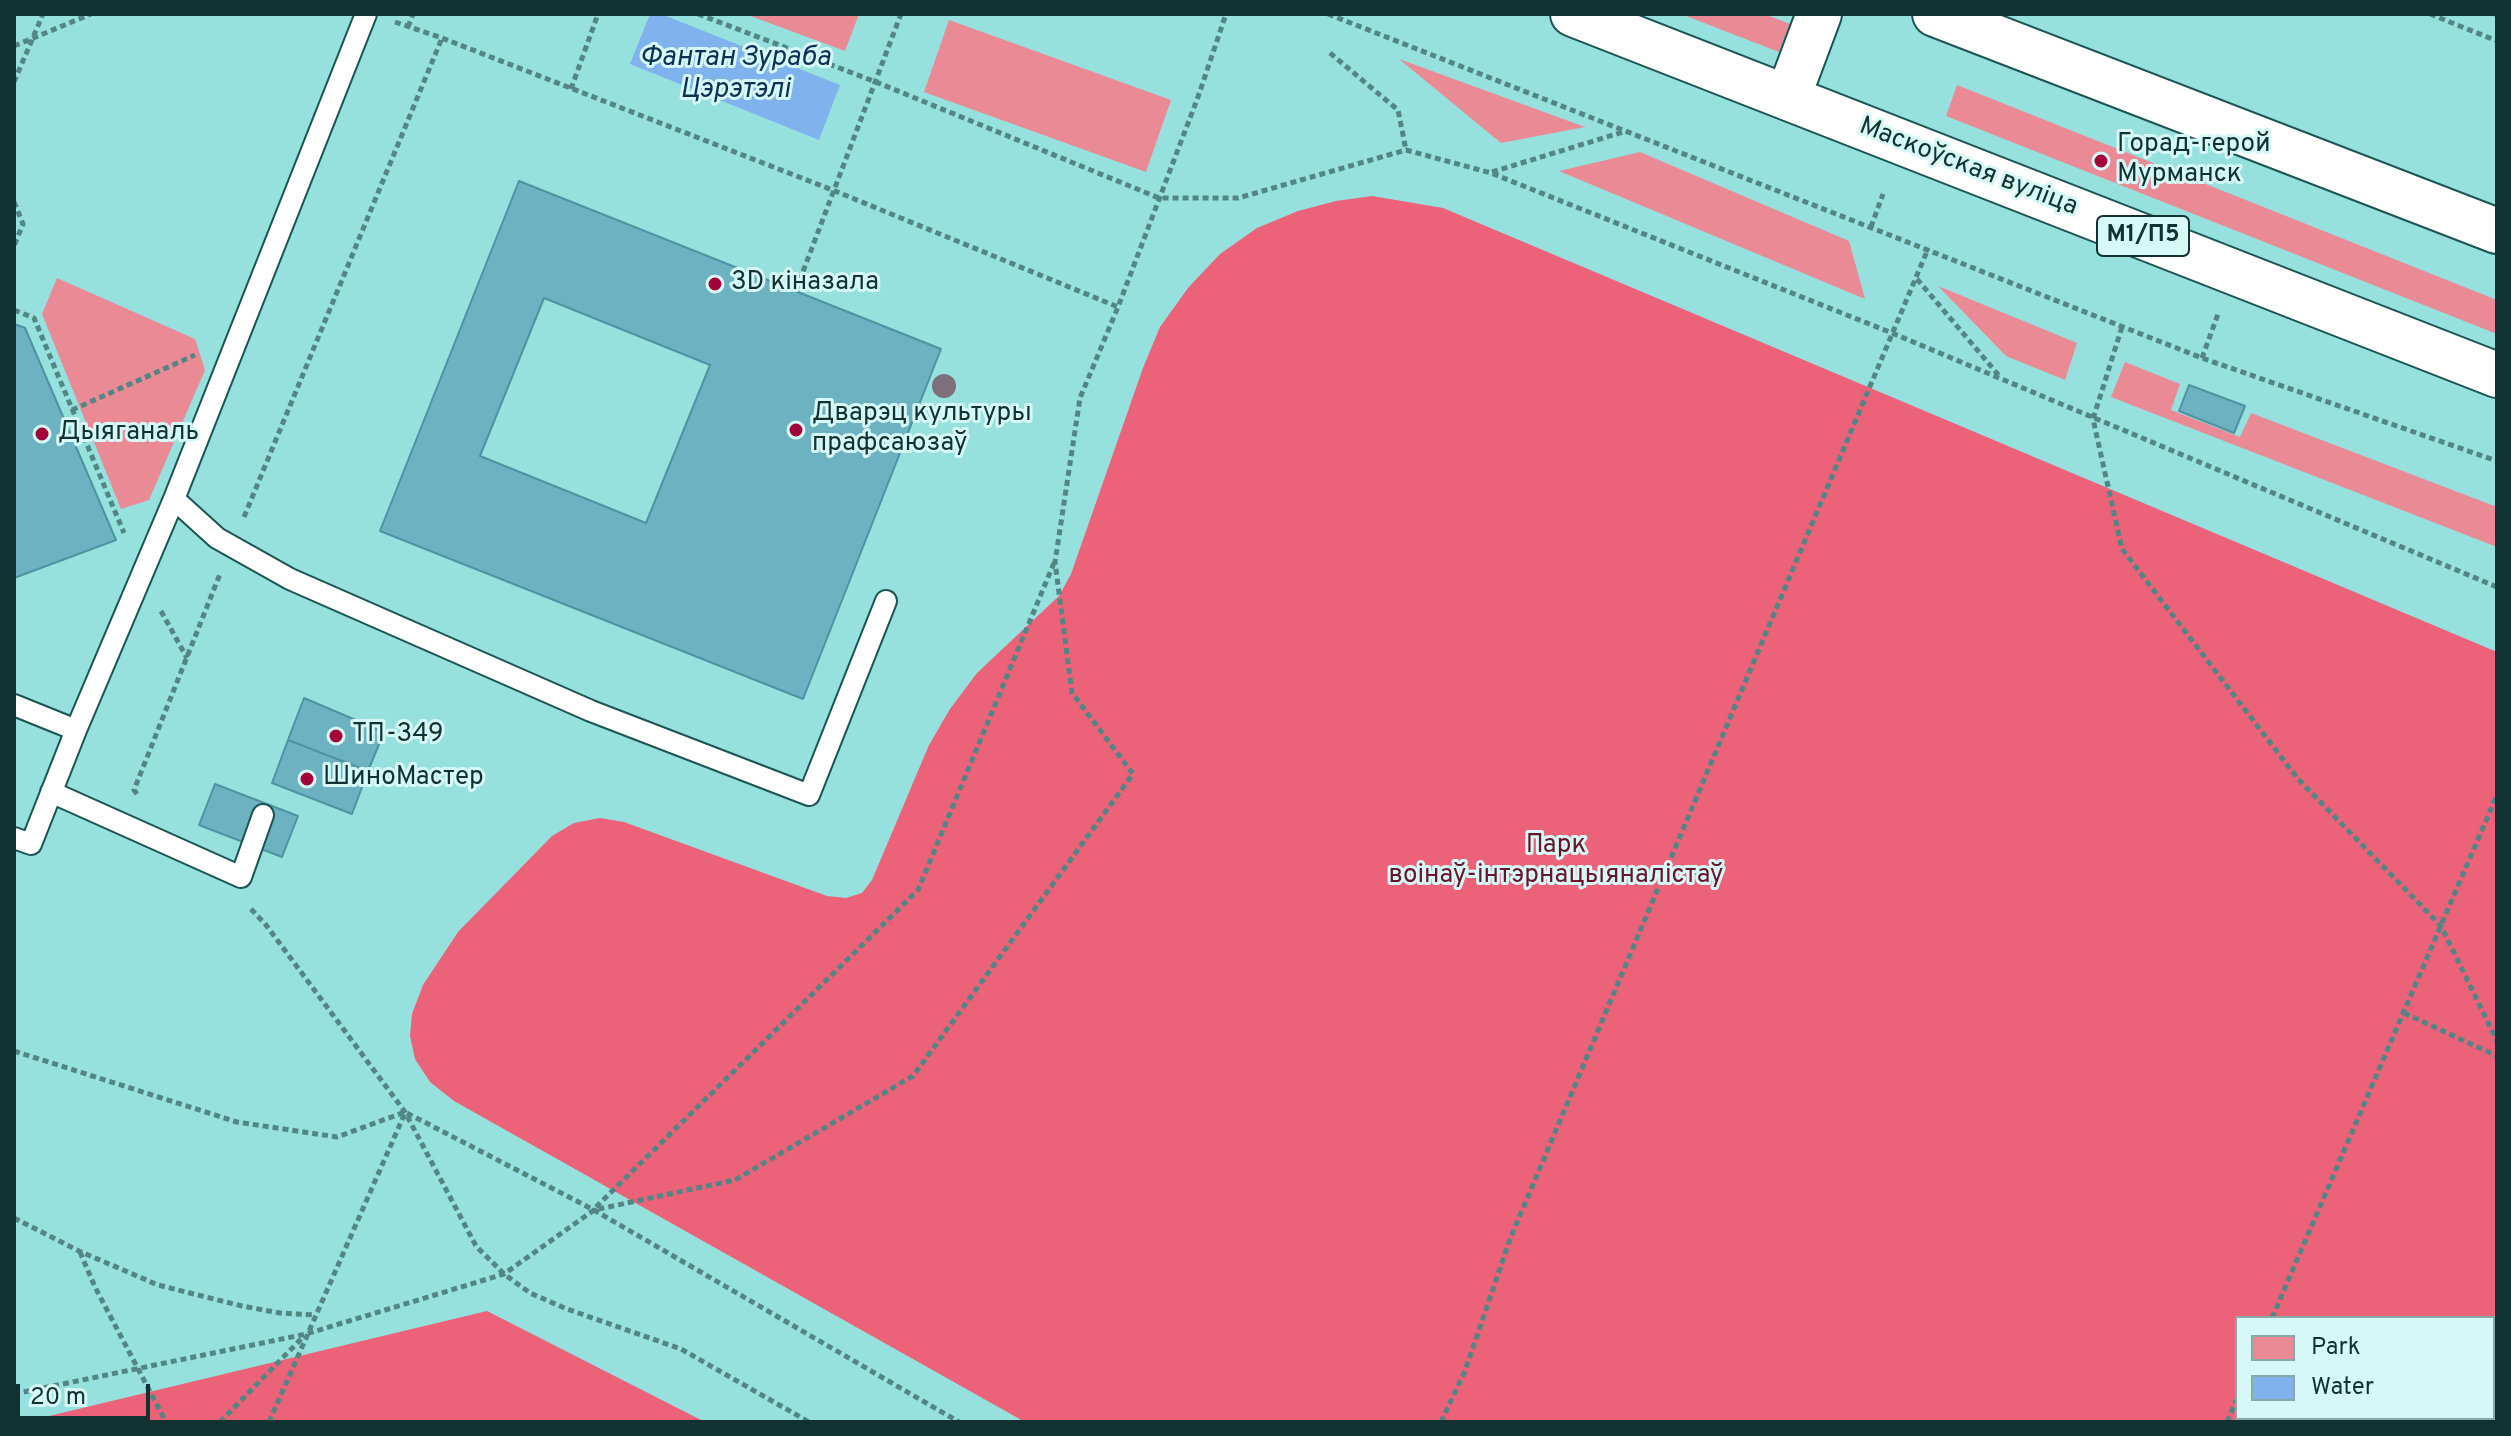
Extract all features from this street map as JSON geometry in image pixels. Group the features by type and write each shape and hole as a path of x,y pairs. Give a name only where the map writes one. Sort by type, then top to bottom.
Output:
{"highway":[{"name":"Маскоўская вуліца","path":"1573,14 2497,375"},
{"path":"1788,97 1819,14"},
{"path":"1935,14 2497,231"}],"lane":[{"path":"14,838 31,844 174,499 366,14"},
{"path":"174,499 217,538 290,579 591,711 809,795 886,601"},
{"path":"14,705 76,730"},
{"path":"51,792 241,877 263,815"}],"path":[{"path":"14,82 43,14"},
{"path":"14,46 91,14"},
{"path":"413,14 408,27 835,191 1118,307"},
{"path":"571,89 598,14"},
{"path":"698,14 876,82 1159,198 1238,198 1406,150 1491,173 1892,333 2497,587"},
{"path":"796,290 901,14"},
{"path":"14,1394 306,1334 504,1274 594,1210 918,890 1055,562 1080,398 1118,307 1226,14"},
{"path":"1328,14 2202,358 2497,461"},
{"path":"2430,14 2497,41"},
{"path":"251,500 442,38"},
{"path":"1330,53 1398,110 1406,150"},
{"path":"1491,173 1626,131"},
{"path":"1871,227 1883,194"},
{"path":"14,202 23,224"},
{"path":"14,219 23,224"},
{"path":"14,246 23,224"},
{"path":"1441,1422 1465,1371 1510,1239 1928,249"},
{"path":"1916,279 2001,379"},
{"path":"14,310 34,318 118,521"},
{"path":"2122,327 2093,419 2122,549 2298,779 2441,926 2497,1041"},
{"path":"72,410 207,349"},
{"path":"594,1210 735,1180 913,1076 1133,774 1072,693 1055,562"},
{"path":"134,790 187,658"},
{"path":"2273,1316 2497,795"},
{"path":"266,925 405,1112 476,1246 504,1274 530,1293 567,1309 681,1349 809,1422"},
{"path":"2404,1013 2497,1056"},
{"path":"14,1051 237,1122 337,1137 405,1112 594,1210 959,1422"},
{"path":"269,1422 405,1112"},
{"path":"14,1218 79,1251 158,1285 280,1313 315,1315"},
{"path":"79,1251 166,1422"},
{"path":"220,1422 306,1334"},
{"path":"2227,1422 2235,1404"}],"green space":[{"path":"745,14 859,14 845,51"},
{"path":"1681,14 1764,14 1790,24 1779,52"},
{"path":"949,20 1171,100 1146,172 924,92"},
{"path":"1399,59 1585,127 1501,143"},
{"path":"1957,85 2497,300 2497,334 1946,116"},
{"path":"1640,152 1849,241 1865,299 1559,171"},
{"name":"Парк воінаў-інтэрнацыяналістаў","path":"1372,196 1443,208 2497,652 2497,1422 1025,1422 454,1101 430,1082 415,1059 410,1036 412,1014 423,985 458,932 552,836 574,823 600,818 624,822 827,896 846,898 862,893 872,880 929,745 950,709 977,673 1059,596 1071,574 1160,327 1188,288 1220,254 1257,228 1298,211"},
{"path":"57,278 195,339 205,370 149,500 121,509 42,314"},
{"path":"1938,286 2077,343 2065,380 2006,356"},
{"path":"2125,362 2180,384 2171,410 2240,437 2251,413 2497,507 2497,547 2111,397"},
{"path":"487,1311 705,1422 24,1422"}],"water":[{"name":"Фантан Зураба Цэрэтэлі","path":"650,14 661,14 840,85 819,140 630,64"}],"building":[{"name":"Дварэц культуры прафсаюзаў","path":"519,181 941,349 803,699 380,531","holes":["544,298 710,365 646,523 480,456"]},
{"name":"Дыяганаль","path":"14,324 25,328 116,540 14,578"},
{"path":"2189,385 2245,406 2234,433 2179,411"},
{"name":"ТП-349","path":"304,698 384,732 368,771 288,740"},
{"path":"288,740 368,771 352,814 272,783"},
{"path":"215,784 298,816 282,857 199,825"}],"place":[{"name":"Горад-герой Мурманск","path":"2101,161"},
{"name":"3D кіназала","path":"715,284"},
{"name":"Дварэц культуры прафсаюзаў","path":"796,430"},
{"name":"Дыяганаль","path":"42,434"},
{"name":"ТП-349","path":"336,736"},
{"name":"ШиноМастер","path":"307,779"}]}
